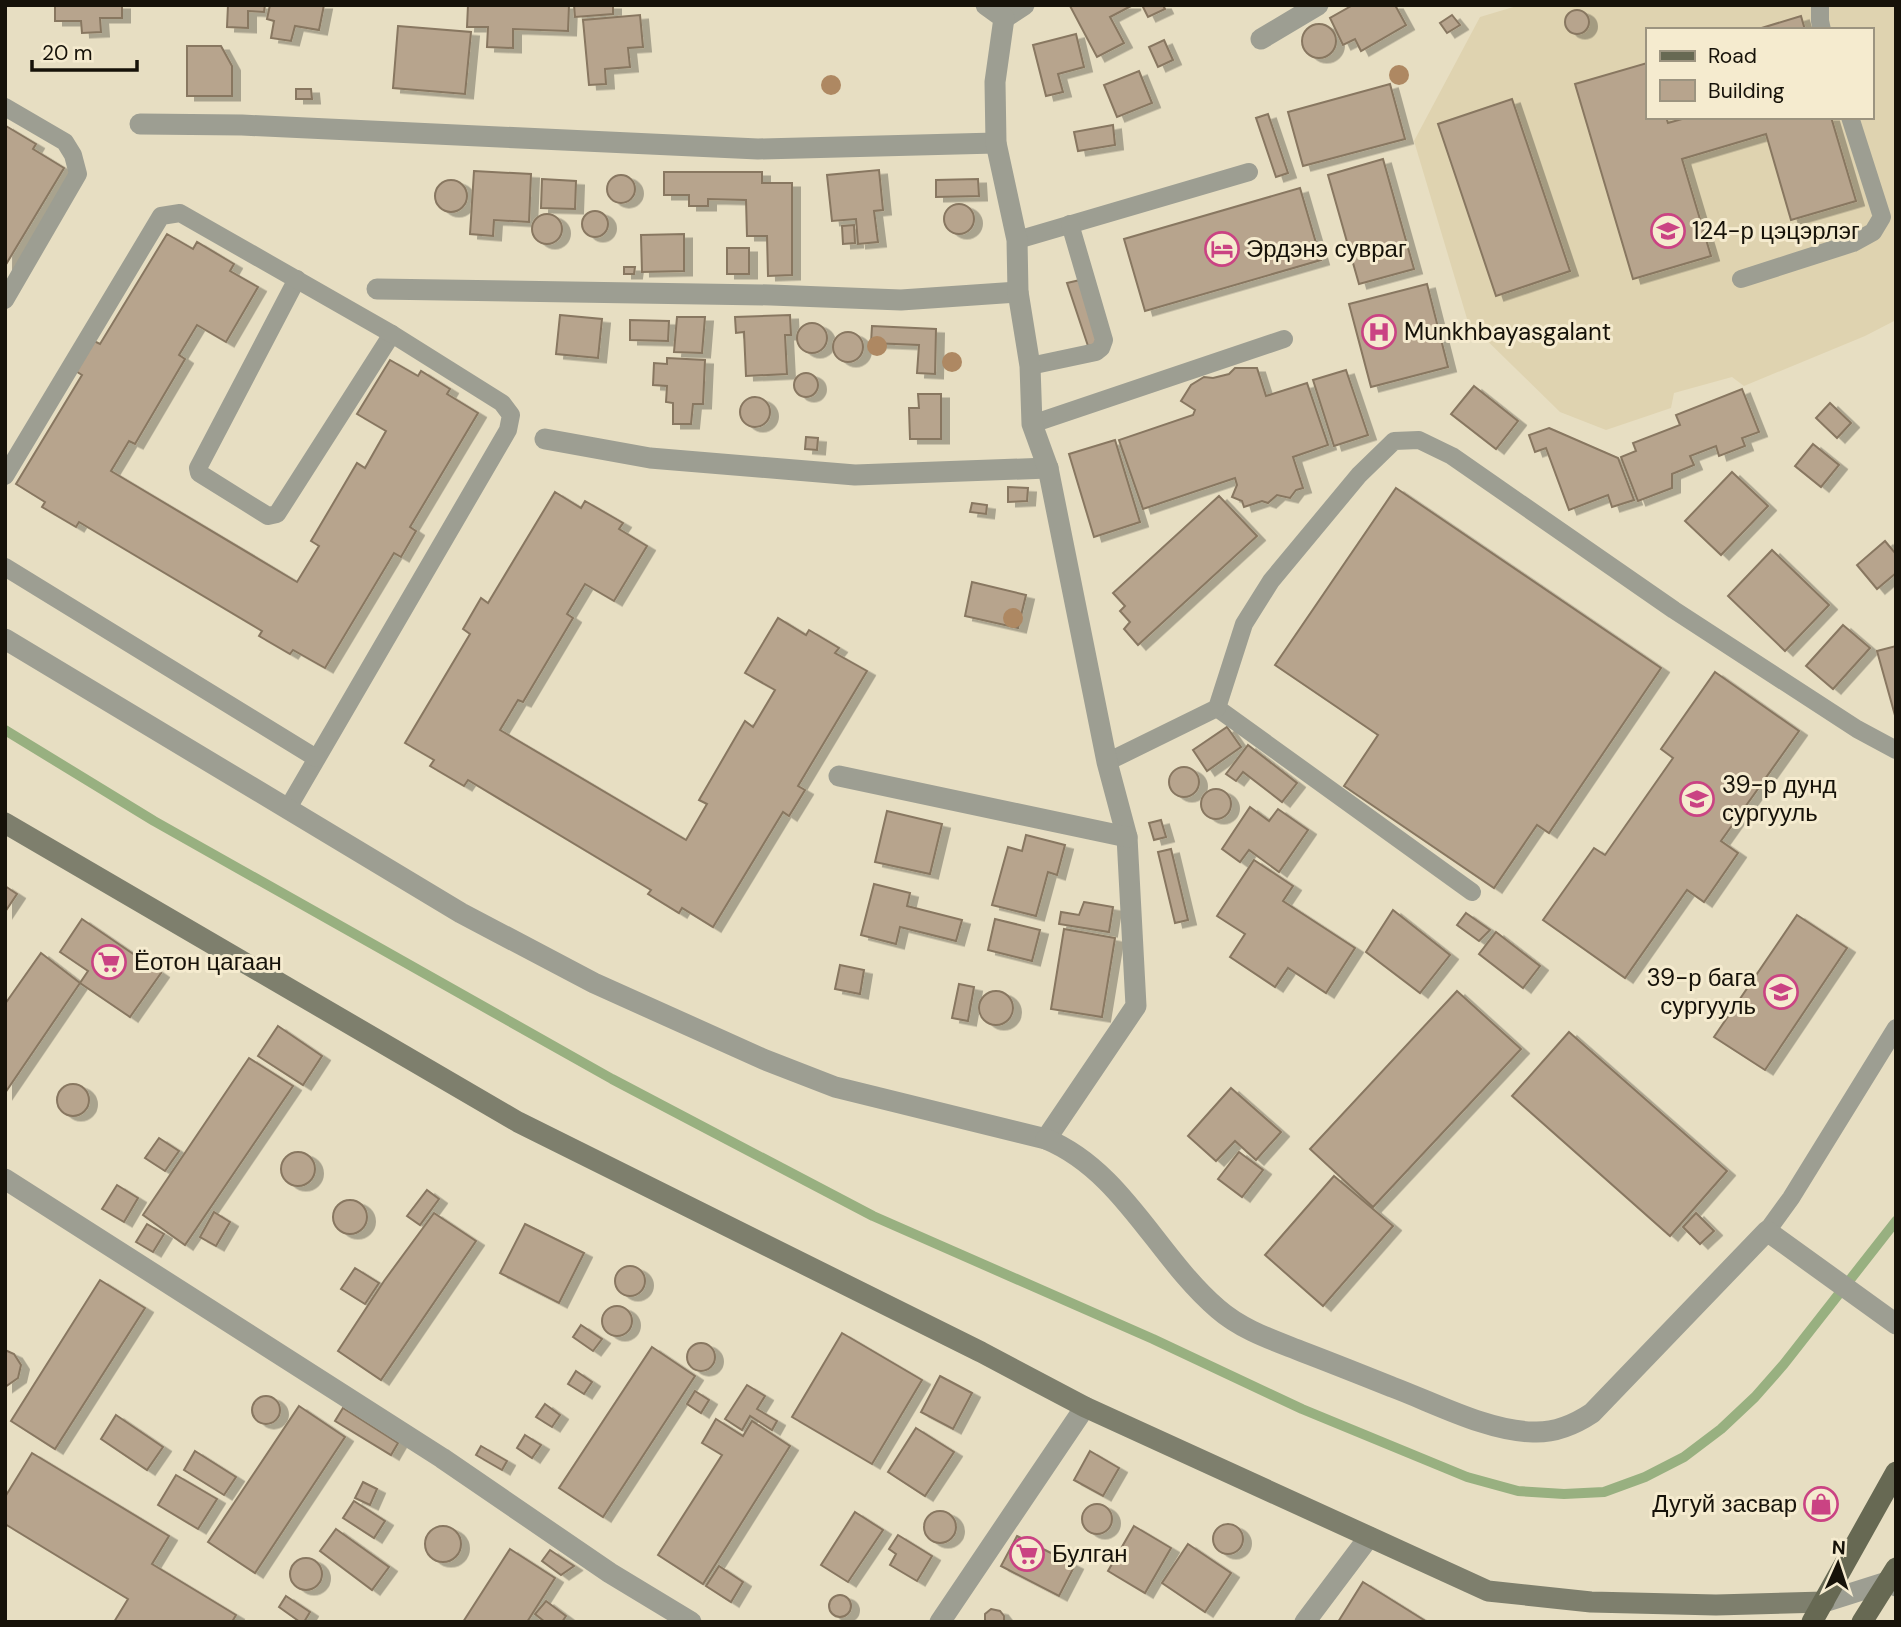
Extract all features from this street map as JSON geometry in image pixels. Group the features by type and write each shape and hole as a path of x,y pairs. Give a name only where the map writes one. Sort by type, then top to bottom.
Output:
{"main road":[{"path":"1812,1622 1896,1472"},
{"path":"1862,1622 1893,1579"}],"street":[{"path":"986,5 1004,18"},
{"path":"1024,5 1004,18 995,82 996,143 1017,240 1018,292 1030,366 1032,424 1048,468 1107,762 1126,837 1136,1006 1046,1139"},
{"path":"1261,39 1318,5"},
{"path":"139,124 242,125 758,149 996,143"},
{"path":"377,289 901,300 1018,292"},
{"path":"545,439 650,458 855,475 1048,468"},
{"path":"5,639 461,913 594,983 763,1059 835,1087 1046,1139 1073,1153 1120,1196 1197,1288 1232,1320 1273,1340 1489,1424 1532,1432 1560,1429 1577,1423 1592,1413 1767,1231 1896,1324"},
{"path":"839,776 1126,837"},
{"path":"5,823 518,1122 981,1352 1085,1407 1488,1591 1591,1602 1716,1605 1824,1602 1893,1579"},
{"path":"5,1179 442,1458 610,1573 661,1614 691,1622"},
{"path":"940,1622 1085,1407"},
{"path":"1305,1622 1369,1537"}],"lane":[{"path":"1820,5 1822,28"},
{"path":"5,107 65,142 73,155 78,174 5,300"},
{"path":"1741,279 1853,243 1873,232 1881,217 1851,119"},
{"path":"1017,240 1249,172"},
{"path":"5,476 161,216 180,213 392,334 502,403 511,415 508,430 288,808"},
{"path":"1030,366 1096,352 1104,340 1070,224"},
{"path":"297,279 198,468 199,473 268,516 277,514 392,334"},
{"path":"1032,424 1284,339"},
{"path":"1107,762 1217,708 1244,624 1271,581 1359,475 1394,441 1419,440 1452,456 1674,610 1857,729 1896,750"},
{"path":"5,567 316,758"},
{"path":"1217,708 1472,892"},
{"path":"1767,1231 1791,1199 1896,1028"}],"shaded area":[{"name":"124-р цэцэрлэг","path":"1520,5 1896,5 1896,320 1865,336 1744,386 1732,377 1674,393 1671,408 1606,430 1560,412 1468,322 1414,141 1480,17"}],"building":[{"path":"55,5 122,5 122,18 100,18 101,32 82,33 81,21 55,21"},
{"path":"228,5 265,5 264,12 248,11 248,28 227,27"},
{"path":"270,5 324,5 319,30 295,26 291,41 271,38 274,21 267,19"},
{"path":"468,5 569,5 568,31 513,29 513,48 487,47 488,27 467,27"},
{"path":"574,5 613,5 613,14 575,17"},
{"path":"1133,5 1110,17 1124,43 1097,57 1070,6"},
{"path":"1142,5 1163,5 1165,9 1148,17"},
{"path":"1353,5 1395,5 1406,25 1361,51 1355,39 1343,45 1330,18"},
{"path":"1577,10 1588,17 1589,22 1582,33 1577,34 1566,27 1565,22 1572,11"},
{"path":"640,15 643,47 628,48 630,67 605,69 606,84 589,85 583,20"},
{"path":"1452,15 1460,25 1447,33 1440,23"},
{"path":"1801,16 1804,28 1762,28"},
{"path":"1319,24 1331,29 1336,41 1331,53 1319,58 1307,53 1302,41 1307,29"},
{"path":"398,26 471,32 465,94 393,88"},
{"path":"1076,34 1084,67 1058,74 1063,92 1046,96 1033,45"},
{"path":"1164,40 1173,60 1158,67 1149,47"},
{"path":"187,46 221,46 232,66 232,96 187,96"},
{"path":"1646,63 1646,119 1667,119 1668,123 1682,119 1832,119 1856,201 1791,220 1766,134 1682,159 1711,256 1633,279 1575,84"},
{"path":"1139,71 1152,103 1117,117 1104,85"},
{"path":"1390,84 1405,139 1303,166 1288,112"},
{"path":"296,89 311,89 312,99 296,99"},
{"path":"1512,99 1570,271 1496,296 1438,124"},
{"path":"1268,114 1288,173 1276,177 1256,118"},
{"path":"1113,125 1115,145 1078,151 1074,132"},
{"path":"6,126 36,144 33,149 64,168 5,266"},
{"path":"1383,159 1414,269 1359,284 1328,175"},
{"path":"879,170 883,210 874,211 878,242 858,244 856,219 832,221 827,175"},
{"path":"474,171 531,174 529,222 494,220 493,236 470,234"},
{"path":"664,172 762,172 762,183 792,183 792,275 768,276 767,236 747,236 746,200 708,199 708,206 689,206 689,195 664,195"},
{"path":"621,175 631,179 635,189 631,199 621,203 611,199 607,189 611,179"},
{"path":"542,179 576,181 575,209 541,208"},
{"path":"978,179 979,196 936,197 936,180"},
{"path":"451,180 462,185 467,196 462,207 451,212 440,207 435,196 440,185"},
{"name":"Эрдэнэ сувраг","path":"1300,188 1321,260 1145,311 1124,239"},
{"path":"959,204 970,208 974,219 970,230 959,234 948,230 944,219 948,208"},
{"path":"595,211 604,215 608,224 604,233 595,237 586,233 582,224 586,215"},
{"path":"547,214 558,218 562,229 558,240 547,244 536,240 532,229 536,218"},
{"path":"854,225 855,243 843,244 842,226"},
{"path":"167,234 193,249 197,242 234,264 230,271 258,287 226,342 197,325 179,355 185,359 135,444 129,441 111,471 297,582 319,546 311,541 357,463 365,468 386,431 357,414 390,360 418,376 421,371 450,389 447,394 478,413 410,527 416,531 401,557 394,553 325,668 293,650 290,654 259,636 262,631 79,522 76,527 42,507 45,502 16,484 82,375 74,370 92,340 100,344"},
{"path":"684,234 684,271 642,272 641,235"},
{"path":"727,248 749,248 749,274 727,274"},
{"path":"624,267 635,267 634,274 624,274"},
{"path":"1080,280 1101,344 1088,346 1067,283"},
{"path":"1427,284 1448,367 1371,387 1349,304"},
{"path":"560,315 602,319 598,358 556,354"},
{"path":"790,315 791,335 785,335 787,374 746,376 744,332 736,333 735,317"},
{"path":"677,317 705,317 702,353 674,352"},
{"path":"630,320 669,321 668,341 630,340"},
{"path":"812,323 823,327 827,338 823,349 812,353 801,349 797,338 801,327"},
{"path":"872,326 936,329 935,374 917,373 919,345 871,343"},
{"path":"848,332 859,336 863,347 859,358 848,362 837,358 833,347 837,336"},
{"path":"667,358 705,360 703,404 693,404 691,424 673,424 673,403 666,402 667,386 653,385 654,363 667,364"},
{"path":"1235,368 1257,368 1266,396 1307,383 1328,445 1293,457 1303,488 1296,490 1290,498 1277,495 1268,503 1262,501 1244,507 1242,501 1232,497 1237,485 1235,478 1143,509 1119,440 1193,415 1195,410 1181,401 1191,385 1204,377 1229,374"},
{"path":"1346,370 1368,435 1334,446 1313,380"},
{"path":"806,373 817,380 818,385 811,396 806,397 795,390 794,385 801,374"},
{"path":"1474,386 1518,421 1496,449 1451,414"},
{"path":"1742,389 1759,432 1742,438 1745,446 1719,456 1716,446 1690,456 1694,465 1672,474 1672,488 1638,501 1621,457 1636,451 1633,443 1680,425 1676,415"},
{"path":"918,394 941,394 941,439 910,439 909,408 919,408"},
{"path":"755,397 766,401 770,412 766,423 755,427 744,423 740,412 744,401"},
{"path":"1830,403 1851,423 1837,438 1816,418"},
{"path":"1549,428 1618,458 1634,500 1612,507 1608,495 1569,510 1546,448 1535,452 1529,435"},
{"path":"806,437 818,438 817,450 805,449"},
{"path":"1115,440 1140,522 1094,537 1069,454"},
{"path":"1813,444 1839,465 1821,487 1795,466"},
{"path":"1732,472 1768,506 1721,555 1685,521"},
{"path":"1008,487 1028,488 1027,501 1008,502"},
{"path":"1396,488 1661,668 1549,833 1537,825 1494,888 1344,786 1378,735 1275,665"},
{"path":"555,492 581,508 585,501 623,523 619,529 647,546 614,601 585,584 567,614 573,618 523,702 518,700 500,730 686,840 707,804 699,800 745,721 753,727 775,690 745,673 778,618 806,635 809,630 839,648 835,653 867,671 798,786 805,790 789,816 783,812 713,927 682,908 679,913 648,894 651,890 468,780 464,786 430,766 434,760 405,743 470,634 463,629 481,598 488,603"},
{"path":"1219,496 1257,536 1138,645 1124,629 1130,622 1120,611 1125,606 1113,593"},
{"path":"972,503 987,505 986,514 970,512"},
{"path":"1885,541 1896,554 1896,573 1877,589 1857,565"},
{"path":"1772,550 1829,605 1785,651 1728,596"},
{"path":"972,582 1026,595 1018,628 965,616"},
{"path":"1843,625 1870,648 1833,689 1806,666"},
{"path":"1896,646 1896,719 1877,651"},
{"name":"39-р дунд сургууль","path":"1715,672 1799,731 1721,841 1738,853 1704,902 1687,890 1625,978 1543,920 1594,848 1605,855 1673,758 1661,749"},
{"path":"1227,727 1241,747 1207,771 1193,750"},
{"path":"1248,745 1297,783 1282,802 1243,772 1236,781 1226,774"},
{"path":"1184,767 1195,771 1199,782 1195,793 1184,797 1173,793 1169,782 1173,771"},
{"path":"1216,789 1227,793 1231,804 1227,815 1216,819 1205,815 1201,804 1205,793"},
{"path":"1250,807 1269,821 1278,809 1308,830 1279,872 1249,850 1240,862 1222,849"},
{"path":"887,811 942,824 930,874 875,862"},
{"path":"1161,820 1166,837 1154,840 1149,823"},
{"path":"1026,835 1065,845 1057,875 1048,872 1036,916 992,905 1008,847 1022,851"},
{"path":"1171,849 1188,920 1175,923 1158,852"},
{"path":"1254,860 1293,886 1283,901 1355,948 1326,993 1288,968 1275,987 1230,957 1245,934 1217,916"},
{"path":"874,884 910,893 907,906 962,920 956,941 900,927 896,944 861,935"},
{"path":"5,886 17,894 5,912"},
{"path":"1084,902 1113,907 1109,932 1059,924 1061,912 1079,915"},
{"path":"1393,910 1450,955 1420,993 1366,952"},
{"path":"1466,913 1490,930 1479,941 1457,925"},
{"name":"39-р бага сургууль","path":"1797,915 1847,948 1765,1070 1714,1037"},
{"name":"Ёотон цагаан","path":"82,919 161,973 130,1017 80,983 88,971 60,952"},
{"path":"995,919 1040,930 1032,961 988,950"},
{"path":"1064,929 1115,938 1102,1017 1051,1009"},
{"path":"1496,932 1540,966 1523,988 1479,954"},
{"path":"41,953 80,983 5,1093 5,1004"},
{"path":"840,965 864,970 860,994 835,989"},
{"path":"959,984 974,987 968,1021 952,1018"},
{"path":"996,991 1008,996 1013,1008 1008,1020 996,1025 984,1020 979,1008 984,996"},
{"path":"1457,991 1521,1049 1373,1207 1310,1149"},
{"path":"278,1026 322,1056 303,1085 258,1056"},
{"path":"1569,1032 1727,1171 1670,1236 1512,1096"},
{"path":"249,1058 293,1086 185,1245 143,1215"},
{"path":"73,1084 84,1089 89,1100 84,1111 73,1116 62,1111 57,1100 62,1089"},
{"path":"1231,1088 1281,1132 1256,1160 1235,1141 1216,1161 1188,1136"},
{"path":"159,1138 179,1151 165,1171 145,1158"},
{"path":"298,1152 310,1157 315,1169 310,1181 298,1186 286,1181 281,1169 286,1157"},
{"path":"1239,1152 1263,1170 1242,1197 1218,1179"},
{"path":"1334,1176 1393,1226 1323,1306 1265,1255"},
{"path":"117,1185 138,1198 124,1222 102,1209"},
{"path":"427,1190 439,1199 420,1225 407,1216"},
{"path":"350,1200 362,1205 367,1217 362,1229 350,1234 338,1229 333,1217 338,1205"},
{"path":"214,1212 230,1222 216,1246 200,1237"},
{"path":"434,1213 476,1241 381,1380 338,1351 384,1281"},
{"path":"1696,1213 1714,1231 1700,1244 1683,1227"},
{"path":"147,1224 164,1234 153,1252 136,1242"},
{"path":"525,1224 584,1253 559,1303 500,1273"},
{"path":"630,1266 640,1271 645,1281 640,1291 630,1296 620,1291 615,1281 620,1271"},
{"path":"355,1268 379,1283 365,1304 341,1289"},
{"path":"100,1280 145,1308 55,1449 11,1421"},
{"path":"617,1306 628,1310 632,1321 628,1332 617,1336 606,1332 602,1321 606,1310"},
{"path":"581,1325 602,1339 593,1351 573,1337"},
{"path":"842,1333 922,1380 872,1464 792,1417"},
{"path":"701,1343 711,1347 715,1357 711,1367 701,1371 691,1367 687,1357 691,1347"},
{"path":"652,1347 695,1376 603,1517 559,1488"},
{"path":"5,1350 14,1354 21,1365 18,1378 5,1387"},
{"path":"576,1371 592,1382 584,1394 568,1384"},
{"path":"940,1376 972,1393 953,1429 921,1412"},
{"path":"747,1385 765,1396 757,1409 777,1421 772,1430 750,1416 742,1430 725,1419"},
{"path":"695,1391 709,1400 701,1413 687,1404"},
{"path":"266,1396 276,1400 280,1410 276,1420 266,1424 256,1420 252,1410 256,1400"},
{"path":"545,1404 560,1415 552,1427 536,1417"},
{"path":"299,1406 345,1437 255,1573 208,1542"},
{"path":"343,1408 398,1443 391,1455 335,1421"},
{"path":"116,1415 163,1447 147,1470 101,1439"},
{"path":"716,1419 743,1436 752,1421 790,1446 703,1584 658,1555 722,1455 702,1443"},
{"path":"916,1428 954,1452 925,1496 888,1472"},
{"path":"525,1435 541,1445 532,1458 517,1448"},
{"path":"481,1446 507,1461 502,1470 476,1455"},
{"path":"195,1451 236,1477 224,1495 184,1470"},
{"path":"1090,1451 1119,1468 1103,1496 1074,1480"},
{"path":"32,1453 169,1536 152,1564 236,1615 232,1622 114,1622 128,1599 5,1524 5,1497"},
{"path":"176,1475 217,1499 198,1529 158,1505"},
{"path":"363,1482 377,1489 370,1505 355,1498"},
{"path":"354,1501 385,1521 374,1538 343,1518"},
{"path":"1097,1504 1108,1508 1112,1519 1108,1530 1097,1534 1086,1530 1082,1519 1086,1508"},
{"path":"940,1511 952,1515 956,1527 952,1539 940,1543 928,1539 924,1527 928,1515"},
{"path":"855,1512 883,1530 848,1582 821,1565"},
{"path":"1228,1524 1239,1528 1243,1539 1239,1550 1228,1554 1217,1550 1213,1539 1217,1528"},
{"path":"443,1526 456,1531 461,1544 456,1557 443,1562 430,1557 425,1544 430,1531"},
{"path":"1134,1526 1171,1548 1145,1593 1108,1571"},
{"path":"336,1529 389,1567 372,1590 320,1551"},
{"path":"898,1535 932,1556 917,1581 890,1565 896,1554 889,1549"},
{"path":"1017,1536 1075,1565 1059,1596 1001,1566"},
{"path":"1188,1544 1231,1573 1205,1612 1162,1583"},
{"path":"510,1549 555,1578 527,1622 463,1622"},
{"path":"550,1550 574,1566 561,1575 542,1561"},
{"path":"306,1558 318,1562 322,1574 318,1586 306,1590 294,1586 290,1574 294,1562"},
{"path":"719,1566 743,1582 731,1602 706,1586"},
{"path":"1363,1582 1427,1622 1338,1622"},
{"path":"840,1595 848,1598 851,1606 848,1614 840,1617 832,1614 829,1606 832,1598"},
{"path":"286,1596 310,1612 304,1622 279,1607"},
{"path":"546,1601 566,1616 562,1622 545,1622 535,1614"},
{"path":"991,1609 1000,1611 1004,1622 985,1622 985,1614"}],"waterway":[{"path":"5,730 154,821 612,1079 873,1216 1153,1339 1302,1409 1467,1477 1518,1491 1564,1494 1604,1492 1645,1477 1684,1457 1721,1429 1755,1397 1896,1221"}],"place":[{"name":"124-р цэцэрлэг","path":"1668,231"},
{"name":"Эрдэнэ сувраг","path":"1222,249"},
{"name":"Munkhbayasgalant","path":"1379,332"},
{"name":"39-р дунд сургууль","path":"1697,799"},
{"name":"Ёотон цагаан","path":"109,962"},
{"name":"39-р бага сургууль","path":"1781,992"},
{"name":"Дугуй засвар","path":"1821,1504"},
{"name":"Булган","path":"1027,1554"}]}
